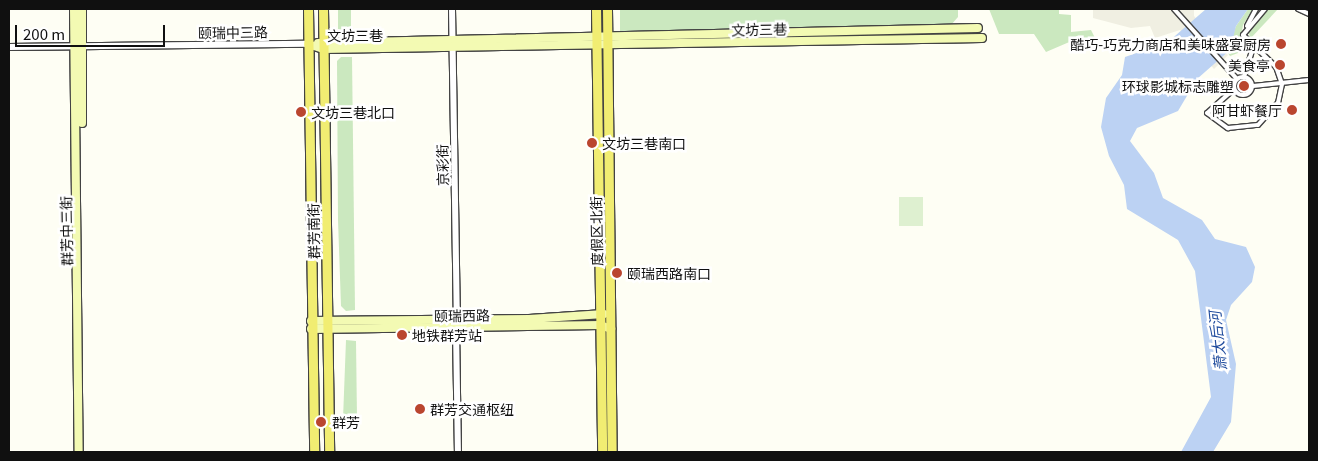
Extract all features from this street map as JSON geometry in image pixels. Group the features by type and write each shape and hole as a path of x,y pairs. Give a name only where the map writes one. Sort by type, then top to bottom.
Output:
{"main road":[{"name":"群芳中三街","path":"74,9 78,46 84,452"},
{"name":"群芳中三街","path":"79,452 78,46 82,9"},
{"name":"群芳南街","path":"308,9 314,452"},
{"name":"群芳南街","path":"323,9 329,452"},
{"name":"度假区北街","path":"596,9 602,452"},
{"name":"度假区北街","path":"607,9 612,452"},
{"name":"文坊三巷","path":"452,44 596,33 978,28"},
{"name":"文坊三巷","path":"308,44 607,44 982,38"},
{"name":"颐瑞西路","path":"456,324 600,315 611,312"},
{"name":"颐瑞西路","path":"311,325 600,325 611,329"}],"street":[{"name":"京彩街","path":"452,9 458,452"},
{"path":"1174,9 1237,79"},
{"path":"1237,79 1234,88 1207,113 1223,126 1244,129 1270,115 1282,84 1276,67 1253,47 1243,35 1256,9"},
{"path":"1247,26 1265,9"},
{"path":"1298,9 1309,14"},
{"name":"颐瑞中三路","path":"9,47 308,44"},
{"path":"1244,77 1253,47"},
{"path":"1237,79 1244,77"},
{"path":"1244,77 1253,86"},
{"path":"1234,88 1244,96 1253,86 1309,80"}],"green space":[{"path":"338,9 351,9 351,33 338,29"},
{"path":"620,9 958,9 958,17 951,25 891,28 620,31"},
{"path":"989,9 1059,9 1059,14 1071,15 1071,32 1091,30 1095,38 1081,43 1079,39 1074,40 1046,52 1034,34 999,34"},
{"path":"1248,9 1253,9 1243,25 1238,53 1230,56 1227,52 1236,26"},
{"path":"1267,9 1278,9 1250,39 1248,28"},
{"path":"341,57 352,57 355,310 346,311 341,306 338,220 337,61"},
{"path":"899,197 923,197 923,226 899,226"},
{"path":"346,340 356,341 357,419 343,419"}],"shaded area":[{"path":"1093,9 1194,9 1194,16 1228,55 1214,69 1180,30 1155,38 1150,26 1131,28 1093,18"}],"water":[{"name":"萧太后河","path":"1206,9 1248,9 1236,26 1230,50 1197,79 1178,111 1137,128 1130,141 1154,173 1163,198 1202,220 1215,239 1246,247 1255,267 1252,282 1231,305 1226,320 1236,364 1231,422 1213,452 1181,452 1211,397 1195,271 1178,240 1127,209 1124,185 1109,156 1101,127 1106,98 1122,75 1125,57 1168,42"}],"place":[{"name":"酷巧-巧克力商店和美味盛宴厨房","path":"1281,44"},
{"name":"美食亭","path":"1280,65"},
{"name":"环球影城标志雕塑","path":"1244,86"},
{"name":"阿甘虾餐厅","path":"1292,110"},
{"name":"文坊三巷北口","path":"301,112"},
{"name":"文坊三巷南口","path":"592,143"},
{"name":"颐瑞西路南口","path":"617,273"},
{"name":"地铁群芳站","path":"402,335"},
{"name":"群芳交通枢纽","path":"420,409"},
{"name":"群芳","path":"321,422"}]}
